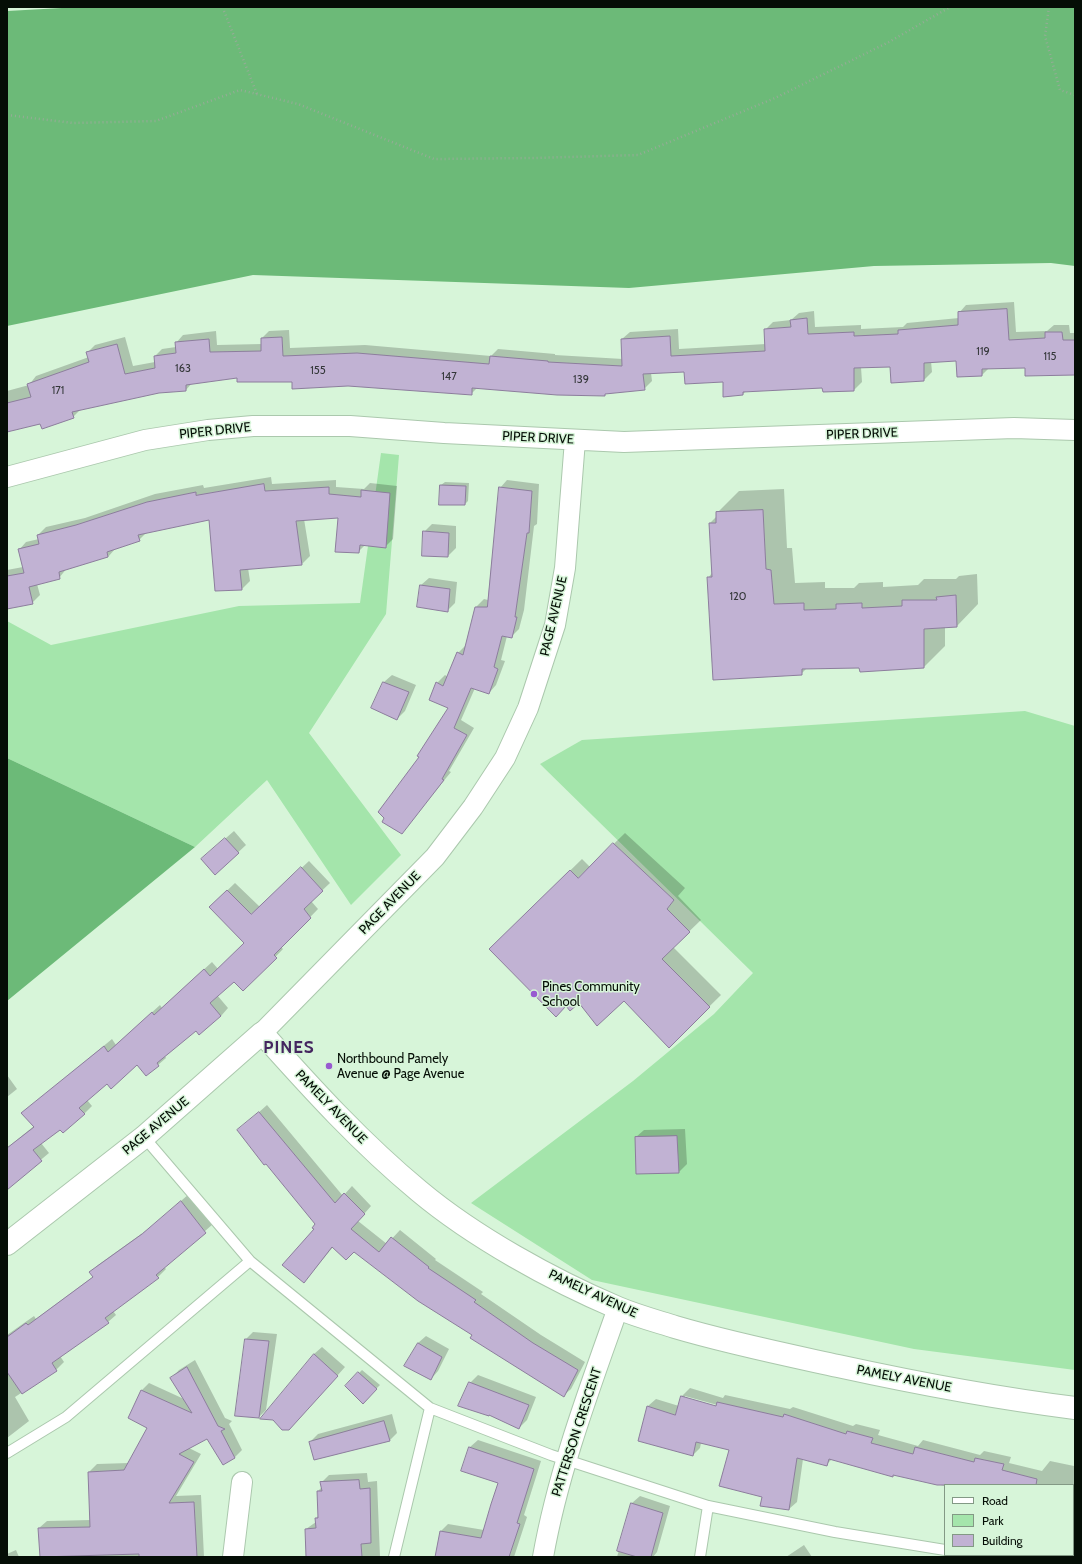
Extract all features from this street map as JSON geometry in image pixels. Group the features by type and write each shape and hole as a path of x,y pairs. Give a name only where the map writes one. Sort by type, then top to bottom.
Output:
{"street":[{"name":"PIPER DRIVE","path":"7,477 139,442 230,428 281,425 350,426 575,440 660,441 1014,428 1075,430"},
{"name":"PAGE AVENUE","path":"7,1244 144,1138 262,1033 435,857 473,807 506,758 528,708 555,625 565,568 575,440"},
{"name":"PAMELY AVENUE","path":"262,1033 310,1087 360,1139 420,1192 486,1239 550,1275 618,1308 671,1325 746,1346 901,1379 1075,1408"},
{"name":"PATTERSON CRESCENT","path":"543,1557 553,1506 618,1308"},
{"path":"233,1557 242,1482"}],"lane":[{"path":"144,1138 250,1261 430,1408 567,1460 708,1506 835,1532 944,1550"},
{"path":"7,1453 66,1417 250,1261"},
{"path":"394,1557 430,1408"},
{"path":"700,1557 708,1506"}],"path":[{"path":"224,7 224,11 257,94"},
{"path":"7,115 73,123 156,121 240,90 298,104 434,159 638,155 775,98 889,42 950,7"},
{"path":"1048,7 1045,36 1060,90 1075,95"}],"green space":[{"path":"80,7 1075,7 1075,266 1051,263 874,266 629,288 253,275 7,326 7,11"},
{"path":"381,453 399,455 386,614 309,733 401,855 351,905 267,780 195,847 7,758 7,621 51,645 239,606 360,603"},
{"path":"1025,711 1075,726 1075,1370 914,1349 592,1280 471,1203 633,1081 714,1014 753,973 540,764 582,740"},
{"path":"7,758 195,847 7,1001"}],"building":[{"path":"1007,309 1009,340 1045,338 1045,332 1062,332 1063,340 1075,340 1075,375 1025,376 1025,368 982,369 982,376 957,377 956,361 924,363 924,381 891,383 890,367 854,368 854,391 823,392 822,388 743,392 743,395 723,397 723,382 685,384 684,372 643,374 645,390 605,394 605,396 557,395 472,388 472,395 348,386 292,389 292,382 237,382 237,378 186,385 186,391 159,393 72,412 74,418 42,429 40,424 7,432 7,403 31,397 27,384 89,362 86,352 117,344 125,374 155,368 154,356 176,353 175,342 209,339 210,352 261,351 261,338 282,337 283,356 357,353 489,364 490,356 548,362 622,366 621,339 670,336 671,356 765,351 764,329 791,327 790,320 807,318 808,334 854,332 854,336 898,334 898,330 958,325 958,312"},
{"path":"264,484 265,491 329,487 329,494 361,497 361,490 390,493 386,548 360,545 359,553 335,552 338,518 296,521 302,565 240,570 242,590 215,591 209,520 138,535 140,541 107,552 108,557 59,572 60,579 29,587 33,604 7,609 7,576 24,573 18,549 39,544 37,535 76,525 147,502 196,492 196,495"},
{"path":"440,485 466,486 465,505 439,505"},
{"path":"499,487 532,491 529,533 527,533 515,617 517,617 512,638 502,636 494,667 498,669 489,694 471,688 454,728 467,735 442,779 444,780 402,834 382,822 384,818 378,812 419,757 417,756 448,708 429,700 436,682 443,686 457,652 463,655 475,607 487,607"},
{"path":"763,510 766,569 771,570 774,604 804,603 804,610 836,609 836,604 862,603 862,608 902,606 902,600 937,600 936,597 956,595 957,627 924,629 924,668 860,672 859,668 802,669 802,675 713,680 707,577 712,577 709,523 716,523 716,512"},
{"path":"423,531 449,533 448,557 422,556"},
{"path":"420,585 450,589 448,612 417,607"},
{"path":"383,682 409,692 397,720 371,708"},
{"path":"225,838 239,853 215,875 201,859"},
{"path":"613,843 674,900 667,909 690,932 662,959 710,1007 669,1048 624,1001 597,1026 579,1003 570,1011 566,1006 556,1017 489,949 570,870 578,878"},
{"path":"301,867 323,891 304,909 311,918 274,955 277,958 243,991 234,982 210,1003 221,1016 199,1035 196,1031 157,1063 159,1066 146,1076 137,1065 111,1089 107,1084 79,1108 85,1114 63,1133 60,1130 33,1150 42,1161 7,1190 7,1148 34,1127 21,1113 104,1046 108,1052 152,1012 154,1015 204,969 210,976 244,943 209,907 227,890 251,914"},
{"path":"259,1112 335,1203 344,1193 365,1214 351,1229 379,1252 391,1237 429,1267 428,1268 476,1300 474,1302 533,1343 578,1370 564,1397 470,1338 472,1335 418,1301 354,1252 346,1260 332,1247 304,1283 282,1265 314,1229 312,1228 315,1224 266,1164 264,1165 237,1130"},
{"path":"677,1136 679,1173 636,1174 635,1137"},
{"path":"181,1201 206,1233 156,1275 159,1278 105,1318 109,1323 52,1363 57,1371 22,1394 7,1372 7,1337 26,1323 28,1325 93,1277 89,1272 142,1234"},
{"path":"245,1339 269,1341 259,1418 235,1416"},
{"path":"418,1343 442,1357 431,1380 404,1366"},
{"path":"314,1354 338,1376 289,1430 282,1430 273,1420 260,1419"},
{"path":"187,1367 218,1426 225,1429 221,1431 235,1458 223,1465 207,1439 179,1454 194,1462 169,1503 194,1502 197,1557 139,1557 139,1554 40,1557 38,1528 90,1527 88,1472 124,1470 147,1428 128,1418 141,1390 192,1413 170,1378"},
{"path":"358,1372 377,1389 363,1404 345,1386"},
{"path":"469,1382 529,1405 519,1429 489,1415 458,1406"},
{"path":"681,1396 716,1406 717,1402 783,1417 784,1414 846,1434 847,1431 873,1438 871,1443 913,1454 915,1447 974,1462 975,1458 1004,1464 1002,1470 1037,1479 1036,1484 937,1485 893,1475 893,1477 829,1459 827,1466 797,1458 789,1510 760,1506 762,1497 719,1486 729,1450 696,1442 693,1456 638,1441 647,1406 675,1415"},
{"path":"384,1421 390,1441 314,1460 309,1442"},
{"path":"469,1447 534,1469 517,1523 520,1524 509,1557 435,1557 440,1531 481,1538 498,1483 461,1471"},
{"path":"359,1480 360,1489 370,1488 371,1543 361,1544 362,1557 306,1557 305,1529 316,1528 315,1518 318,1518 317,1491 322,1491 320,1482"},
{"path":"631,1503 663,1513 651,1557 637,1557 617,1551"}],"place":[{"name":"Pines Community School","path":"534,994"},
{"name":"Northbound Pamely Avenue @ Page Avenue","path":"329,1066"}],"district":[{"name":"PINES","path":"289,1048"}]}
